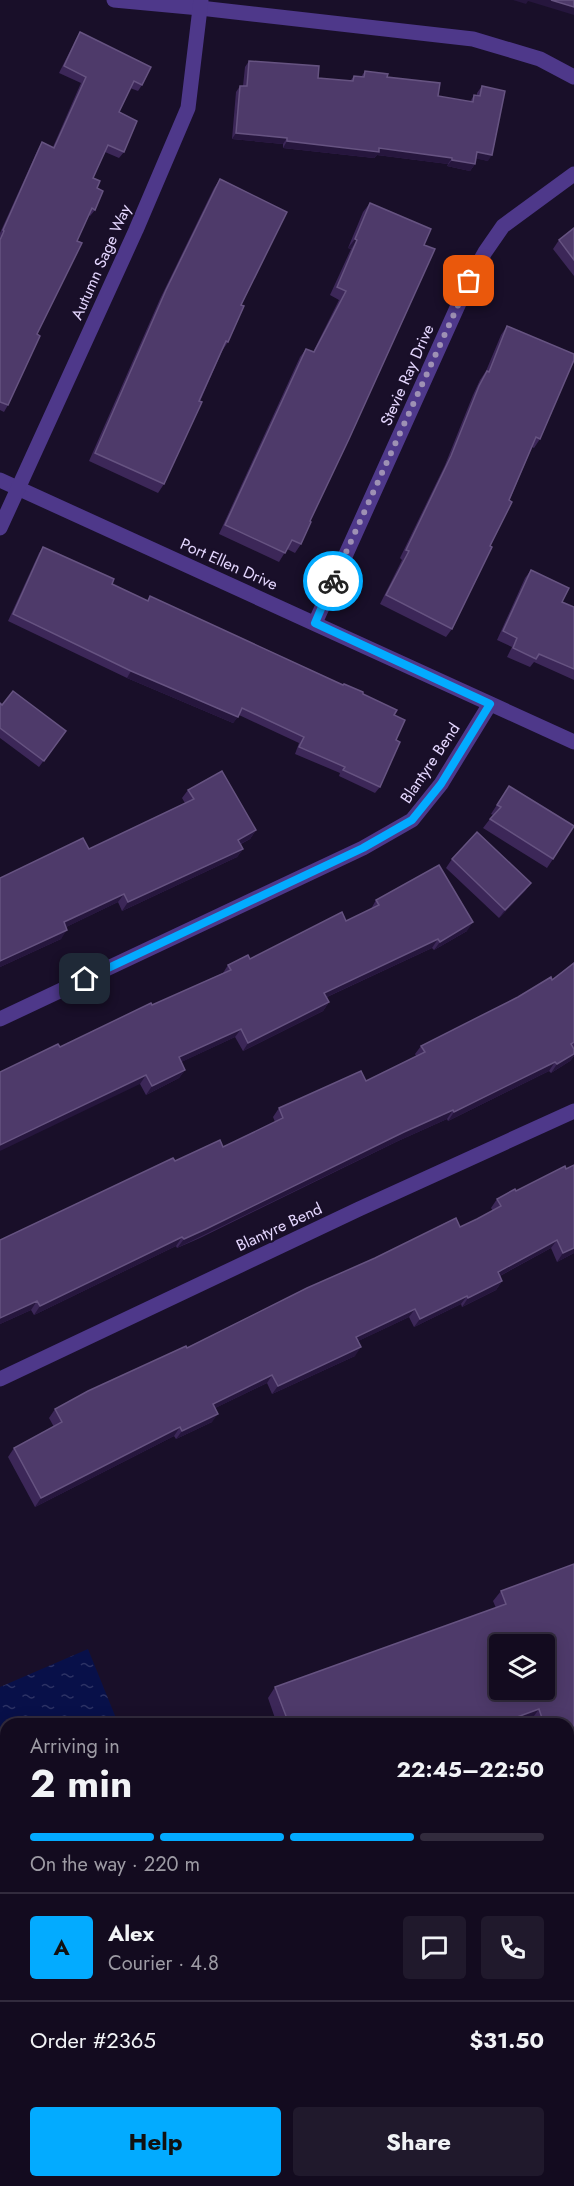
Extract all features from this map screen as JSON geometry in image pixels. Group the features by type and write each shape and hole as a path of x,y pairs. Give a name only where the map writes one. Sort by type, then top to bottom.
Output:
{"street":[{"path":"114,0 201,4 473,39 540,59 574,77"},
{"name":"Autumn Sage Way","path":"0,528 136,230 188,108 201,4"},
{"name":"Stevie Ray Drive","path":"315,623 464,292 485,252 503,226 574,174"},
{"name":"Port Ellen Drive","path":"0,480 574,742"},
{"name":"Blantyre Bend","path":"0,1019 363,848 412,820 441,784 490,704"},
{"name":"Blantyre Bend","path":"0,1379 359,1209 574,1111"}],"water":[{"path":"88,1649 116,1718 0,1718 0,1687"}],"building":[{"path":"551,0 574,0 574,7"},
{"path":"80,32 151,67 142,85 134,81 119,112 137,121 124,152 108,145 93,178 100,181 97,188 103,191 95,210 92,208 77,241 82,243 37,334 40,336 8,405 0,402 0,240 42,142 54,148 86,77 64,66"},
{"path":"249,61 319,66 318,78 353,81 354,76 364,77 365,71 388,74 387,77 440,83 438,96 473,102 474,95 480,96 482,86 505,91 492,155 477,152 475,164 452,160 452,158 379,148 379,152 236,133 240,86 247,86"},
{"path":"220,179 287,212 241,305 244,306 199,401 202,402 164,484 95,453 166,290"},
{"path":"370,203 431,229 424,245 435,249 301,544 292,540 285,553 225,525 306,349 314,352 346,291 337,287"},
{"path":"574,228 574,260 559,240"},
{"path":"507,326 574,354 574,360 540,439 536,437 509,500 512,502 452,629 386,595 409,551 406,550 451,456 479,386 487,371 489,372"},
{"path":"43,547 114,579 112,584 148,601 150,596 343,685 363,692 397,710 394,715 405,720 396,740 400,742 380,787 343,770 345,767 299,747 304,737 242,708 238,717 131,671 13,614"},
{"path":"531,570 569,588 562,602 574,607 574,669 539,654 536,659 513,648 517,638 503,631"},
{"path":"13,691 66,731 44,761 0,728 0,703 2,705"},
{"path":"222,771 256,830 238,840 243,849 128,902 124,894 64,922 67,930 0,961 0,878 83,838 89,849 194,799 188,790"},
{"path":"509,786 574,826 553,859 490,819 501,807 497,805"},
{"path":"477,832 531,883 505,910 452,859"},
{"path":"439,865 473,922 440,942 438,939 324,993 329,1002 248,1043 241,1029 179,1057 185,1070 152,1086 146,1075 0,1145 0,1072 58,1044 60,1047 151,1003 152,1005 231,970 228,965 248,955 250,959 342,912 346,921 379,905 376,900"},
{"path":"574,963 574,1042 571,1044 574,1054 454,1112 453,1110 404,1132 206,1229 184,1239 182,1237 40,1306 37,1301 0,1318 0,1240 173,1158 175,1161 220,1140 223,1147 283,1118 279,1108 361,1071 366,1081 425,1052 421,1046 518,997 551,977 552,980"},
{"path":"574,1165 574,1248 563,1253 557,1240 498,1272 502,1281 468,1298 467,1296 420,1319 415,1309 356,1337 361,1347 278,1386 272,1375 213,1404 218,1414 182,1431 180,1427 41,1498 14,1448 62,1422 55,1409 88,1391 186,1346 187,1348 307,1288 456,1218 460,1227 501,1206 497,1199 515,1189 516,1191 565,1166 566,1169"},
{"path":"574,1564 574,1718 542,1718 539,1709 514,1718 287,1718 275,1687 506,1604 501,1591"}],"way so far":[{"path":"333,581 469,281"}],"route":[{"path":"85,979 363,848 412,820 441,784 490,704 315,623 333,581"}]}
